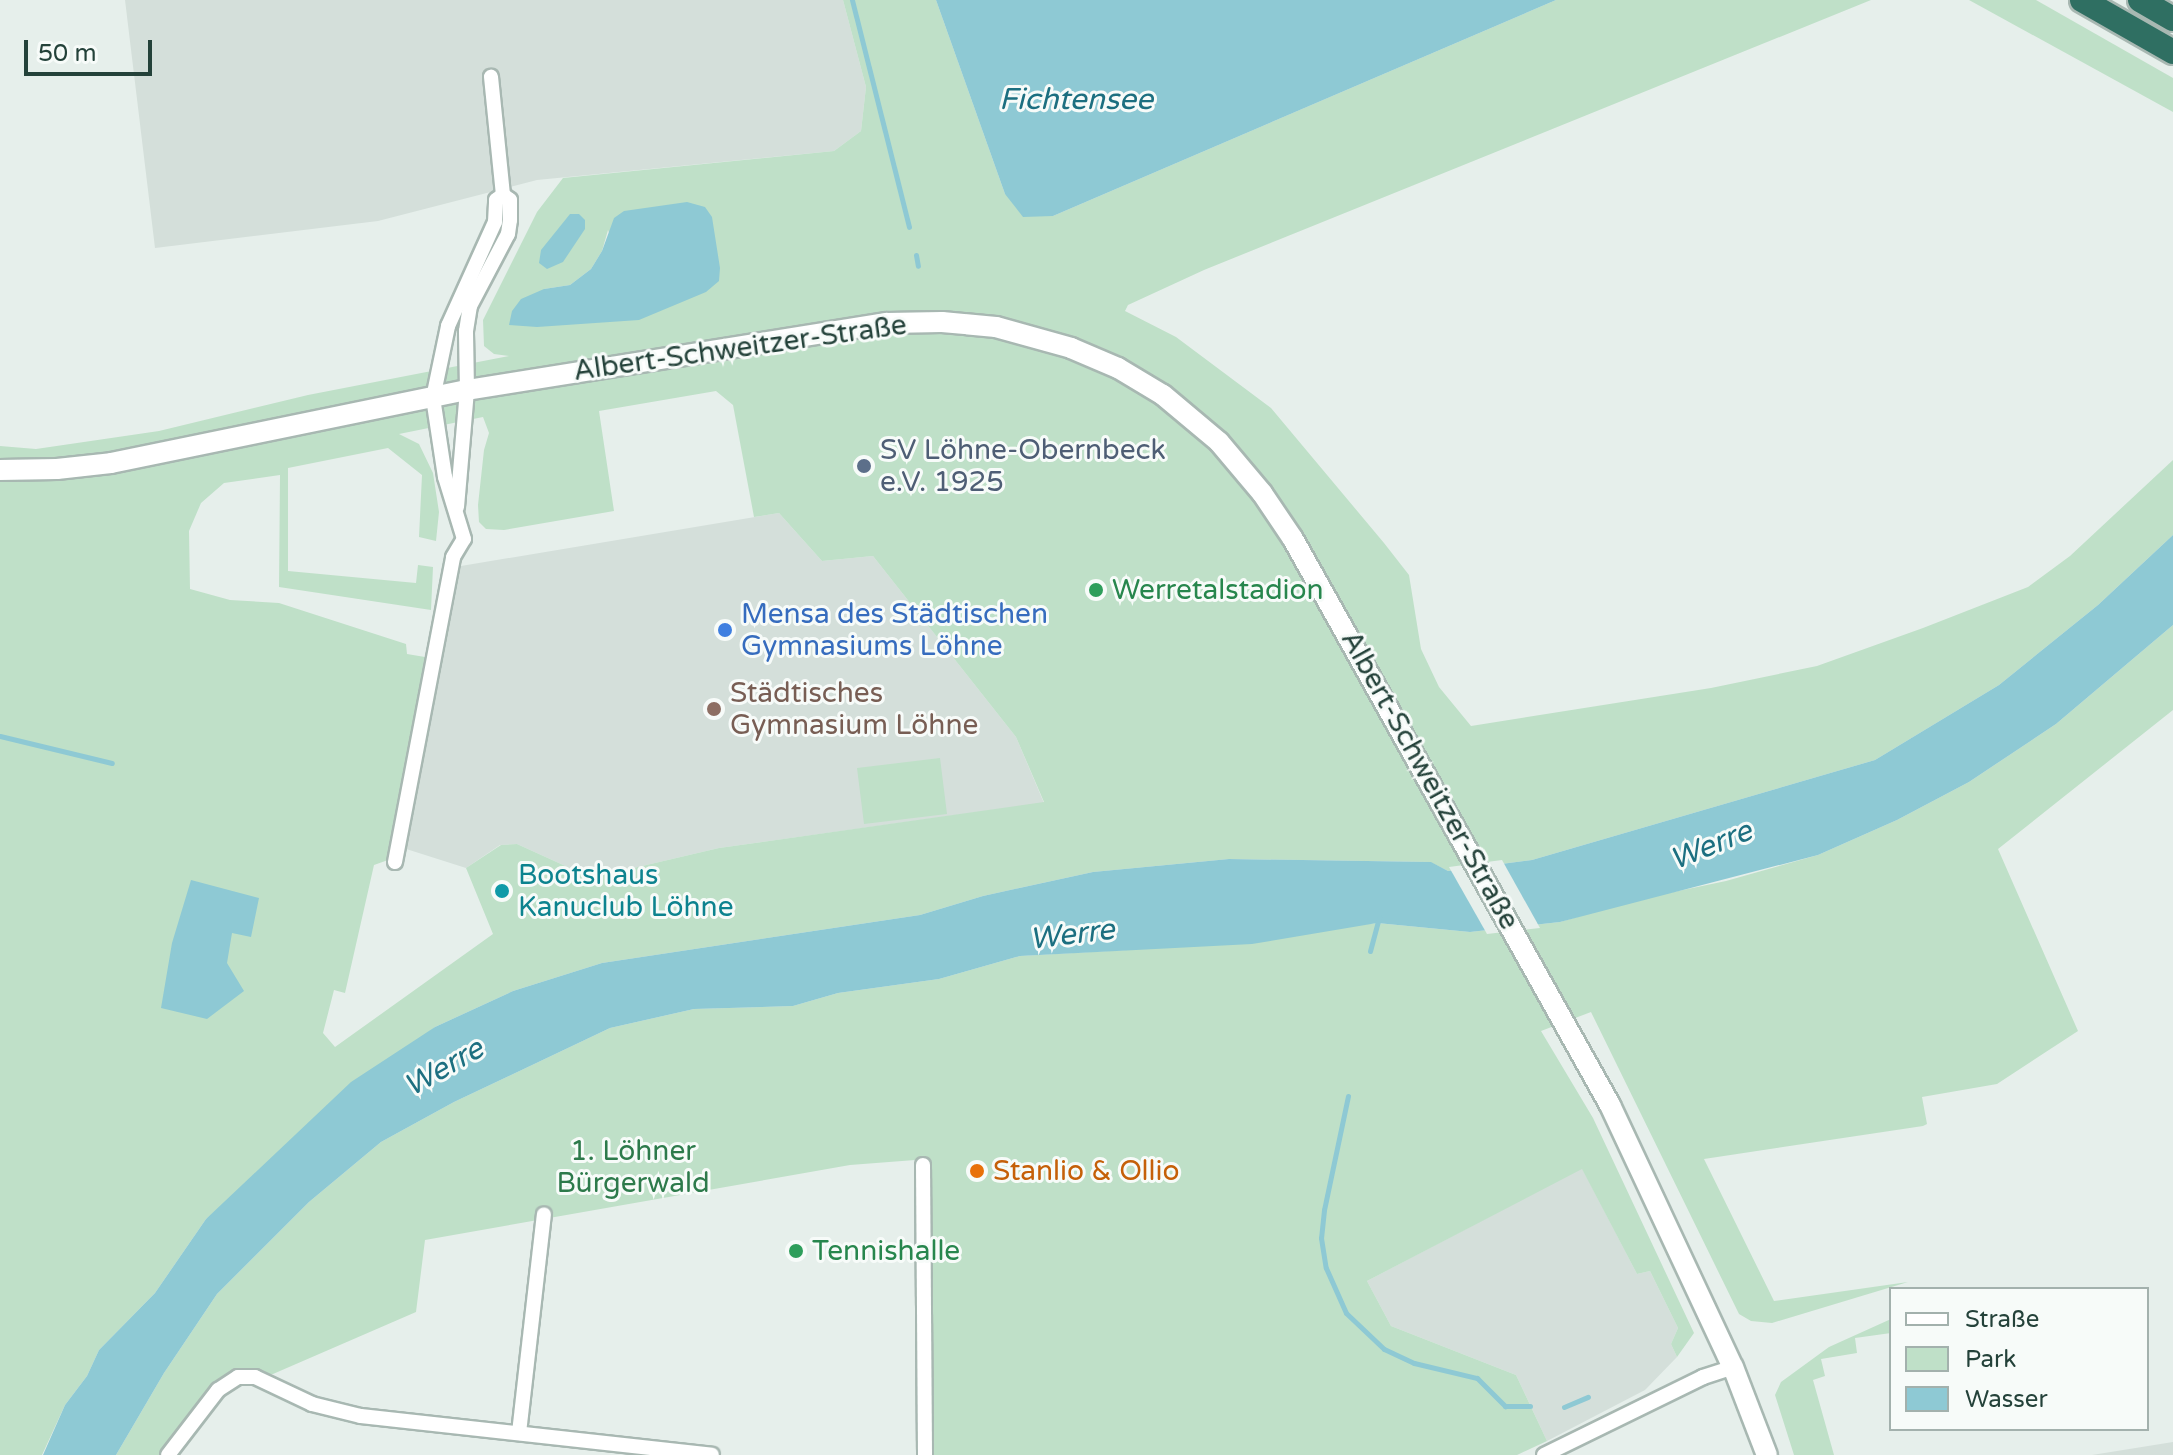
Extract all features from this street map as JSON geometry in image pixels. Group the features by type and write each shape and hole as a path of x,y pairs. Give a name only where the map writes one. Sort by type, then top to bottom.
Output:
{"highway":[{"path":"2082,0 2173,52"},
{"path":"2140,0 2173,19"}],"main road":[{"name":"Albert-Schweitzer-Straße","path":"0,470 57,469 111,463 467,390 887,323 970,324 1023,334 1071,348 1118,368 1163,395 1201,426 1262,493 1335,609 1557,1008 1653,1190 1733,1367 1767,1455"}],"street":[{"path":"456,523 467,390 466,331 470,306 508,234 510,200 503,195 491,77"},
{"path":"395,862 453,557 464,539 456,523 437,436 433,398 448,326 495,222 496,200 503,195"},
{"path":"923,1165 925,1455"},
{"path":"519,1433 544,1214"},
{"path":"1544,1455 1703,1377 1733,1367"},
{"path":"168,1455 218,1390 238,1377 255,1377 312,1404 361,1416 519,1433 646,1452 712,1455"}],"shaded area":[{"path":"125,0 843,0 866,87 861,131 834,151 537,180 378,221 155,248"},
{"name":"Städtisches Gymnasium Löhne","path":"779,513 822,561 873,556 1016,737 1044,803 719,848 608,874 572,869 517,844 500,845 466,868 400,847 439,681 461,566"},
{"path":"1582,1168 1637,1274 1650,1271 1678,1328 1671,1344 1677,1357 1645,1390 1547,1441 1516,1375 1391,1326 1367,1281"},
{"path":"2173,1442 2173,1455 2092,1455"}],"green space":[{"path":"843,0 936,0 1005,194 1053,216 1556,0 1871,0 1204,270 1128,305 1125,311 1176,337 1271,408 1384,543 1409,575 1421,649 1439,687 1471,726 1711,688 1817,666 1923,628 2028,587 2070,556 2173,460 2173,535 2098,605 1999,685 1875,760 1532,860 1448,871 1430,862 1229,859 1093,872 983,896 920,915 602,963 513,991 435,1027 206,1219 155,1293 99,1350 87,1376 65,1405 42,1455 0,1455 0,446 36,449 159,431 308,395 509,356 494,354 484,346 483,320 537,212 563,178 834,151 861,131 866,87","holes":["608,230 639,320 544,289 570,285 591,269 602,251","716,391 733,405 754,517 779,513 822,561 873,556 1016,737 1044,802 719,848 608,874 572,869 517,844 501,845 466,868 493,934 335,1047 323,1033 334,990 345,993 374,865 388,860 390,845 400,847 443,660 407,654 406,644 279,603 230,600 190,589 189,531 201,503 224,483 280,475 279,587 431,610 433,567 418,565 416,583 288,571 288,468 388,448 422,475 419,537 436,541 439,512 433,473 419,444 399,434 483,417 489,433 478,505 479,522 486,529 504,530 614,511 599,411"]},
{"path":"1969,0 2036,0 2173,78 2173,112"},
{"name":"1. Löhner Bürgerwald","path":"2173,625 2173,710 1998,849 2078,1031 1997,1084 1922,1097 1927,1124 1923,1126 1704,1159 1774,1301 1908,1282 1772,1323 1751,1321 1739,1314 1591,1012 1541,1031 1593,1118 1694,1333 1677,1357 1671,1344 1678,1328 1650,1271 1637,1274 1582,1169 1367,1281 1391,1326 1516,1375 1547,1441 1517,1455 933,1455 928,1159 850,1165 425,1240 416,1312 273,1374 254,1374 225,1390 173,1455 116,1455 164,1373 217,1294 309,1202 381,1142 454,1102 610,1028 694,1009 793,1006 838,993 939,979 1020,956 1127,950 1377,923 1470,932 1560,922 1635,900 1726,881 1818,855 1897,820 1969,782 2056,724"},
{"path":"940,758 947,814 864,824 857,768"},
{"path":"1889,1320 1889,1333 1855,1338 1857,1353 1821,1359 1825,1376 1813,1380 1834,1455 1794,1455 1775,1395 1781,1382 1829,1347"}],"water":[{"name":"Fichtensee","path":"936,0 1556,0 1053,216 1023,217 1005,194"},
{"path":"687,202 705,207 712,217 720,268 719,281 706,292 639,320 537,327 509,325 512,311 521,299 544,289 570,285 591,269 602,251 614,218 624,211"},
{"path":"570,214 579,214 585,220 585,229 563,262 547,269 539,263 541,250"},
{"name":"Werre","path":"2173,535 2173,625 2056,724 1969,782 1897,820 1818,855 1560,922 1470,932 1377,923 1252,944 1020,956 939,979 838,993 793,1006 694,1009 610,1028 454,1102 381,1142 309,1202 217,1294 164,1373 116,1455 43,1455 65,1405 87,1376 99,1350 155,1293 206,1219 351,1082 435,1027 513,991 602,963 920,915 983,896 1093,872 1229,859 1431,862 1448,871 1532,860 1875,760 1999,685 2098,605"},
{"path":"191,880 259,898 251,937 232,933 227,963 244,991 207,1019 161,1008 172,943"}],"pier":[{"path":"1502,860 1540,928 1487,934 1449,867"}],"waterway":[{"path":"852,0 909,227"},
{"path":"916,255 918,266"},
{"path":"0,736 112,763"},
{"path":"1370,951 1379,917"},
{"path":"1348,1096 1321,1238 1326,1268 1346,1313 1384,1349 1414,1363 1477,1378 1505,1406 1530,1406"},
{"path":"1564,1407 1588,1397"}],"place":[{"name":"SV Löhne-Obernbeck e.V. 1925","path":"864,466"},
{"name":"Werretalstadion","path":"1096,590"},
{"name":"Mensa des Städtischen Gymnasiums Löhne","path":"725,630"},
{"name":"Städtisches Gymnasium Löhne","path":"714,709"},
{"name":"Bootshaus Kanuclub Löhne","path":"502,891"},
{"name":"Stanlio & Ollio","path":"977,1171"},
{"name":"Tennishalle","path":"796,1251"}]}
